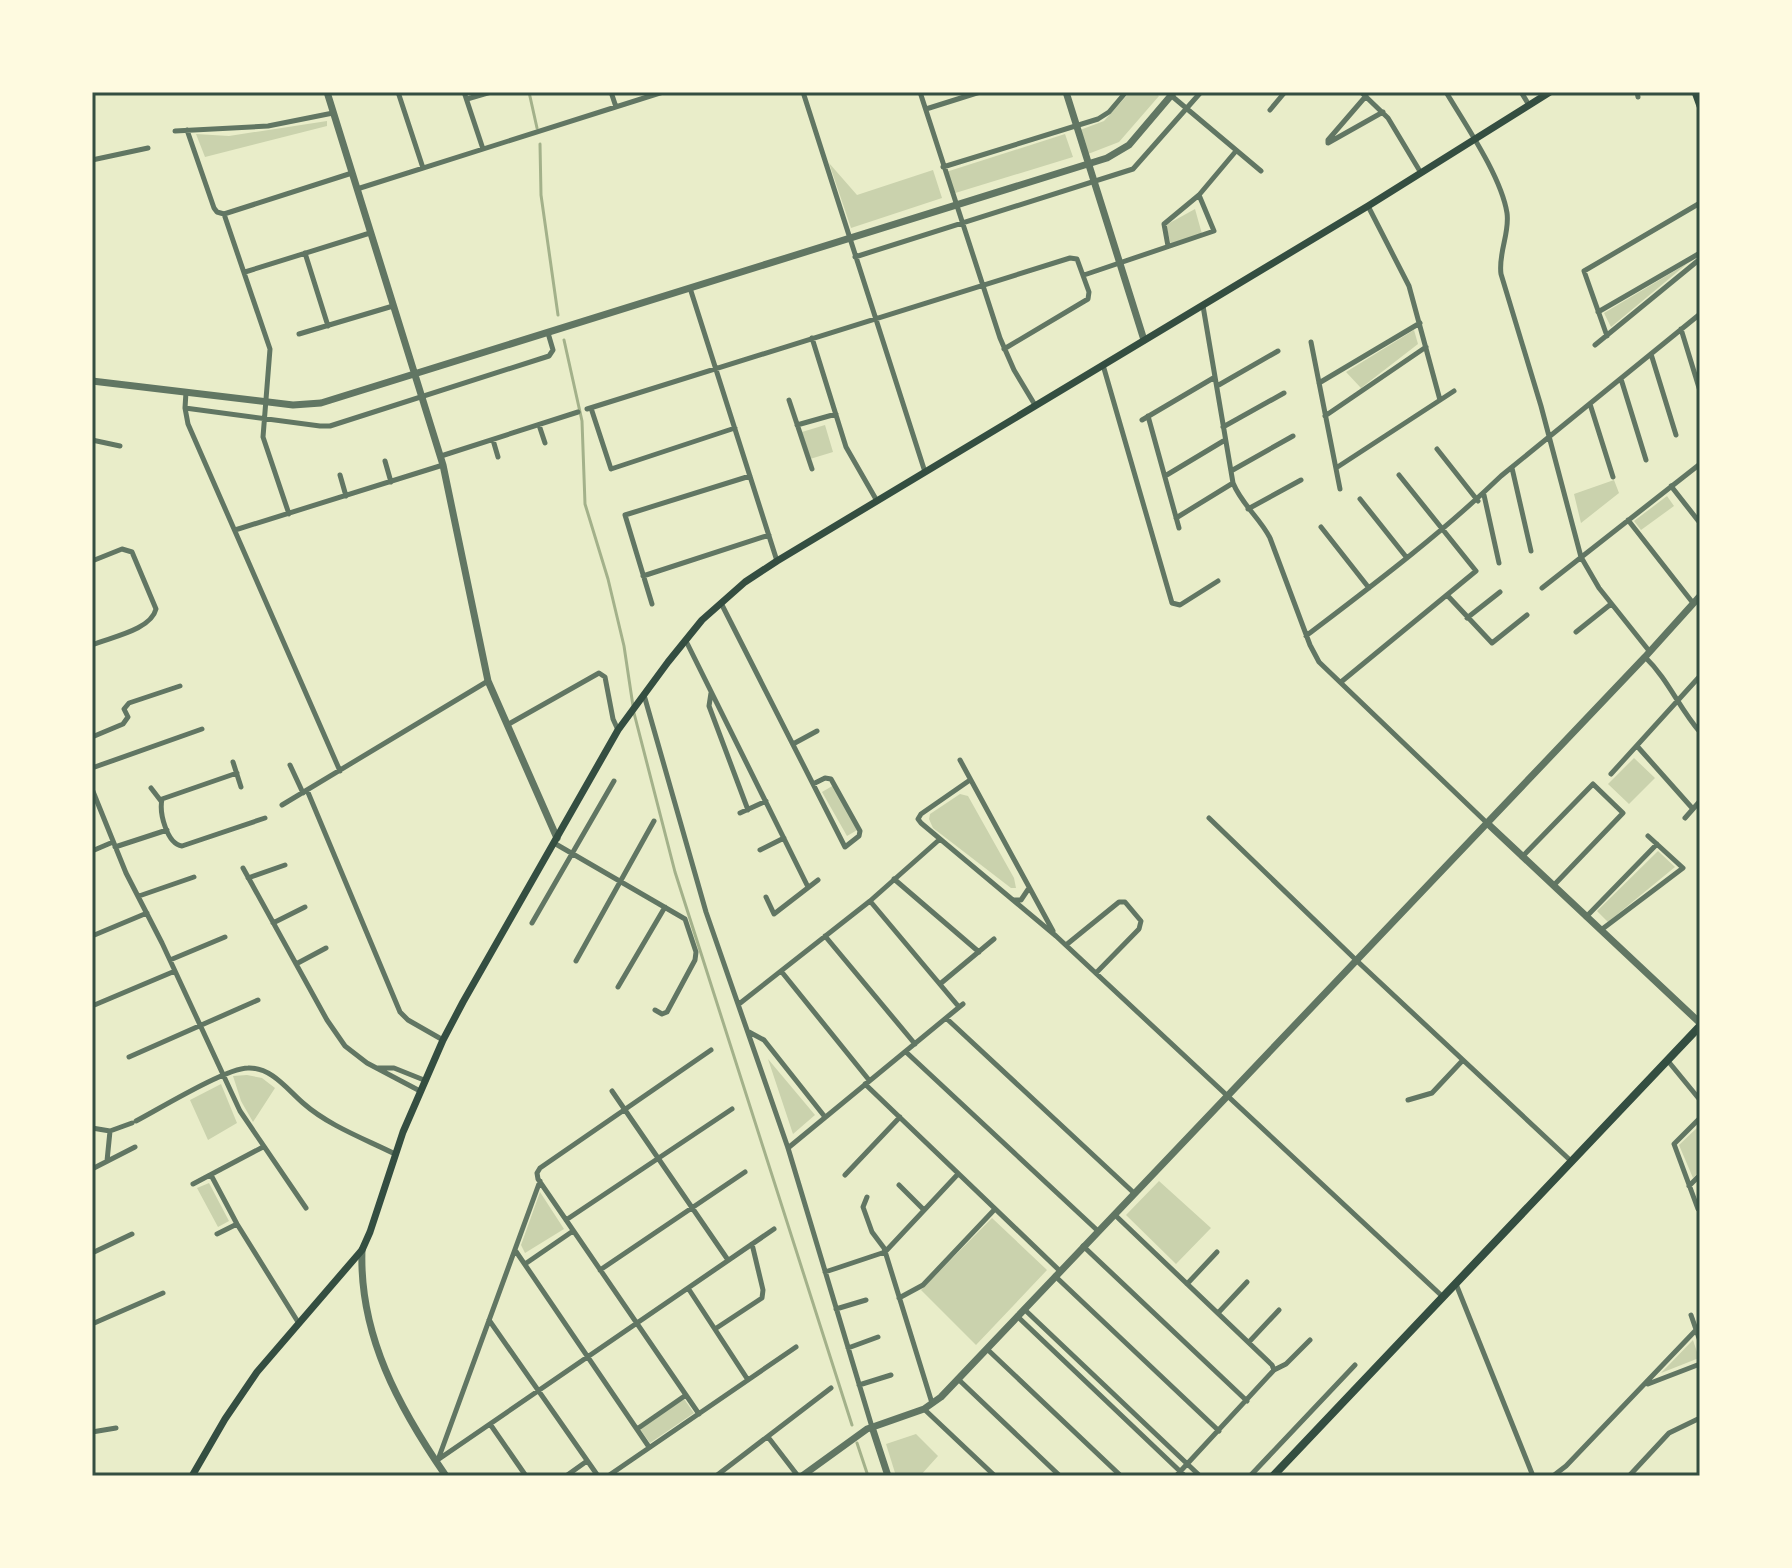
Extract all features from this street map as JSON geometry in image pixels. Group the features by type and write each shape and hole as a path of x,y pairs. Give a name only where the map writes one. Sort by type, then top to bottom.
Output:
{"main road":[{"path":"192,1476 240,1396 298,1322 362,1250 424,1080 463,1002 618,730 685,639 721,602 777,561 1368,206 1550,92"},
{"path":"1695,92 1700,106"},
{"path":"1273,1476 1700,1025"}],"street":[{"path":"327,92 442,461 488,681 556,841 685,919 696,952 695,960 667,1012 662,1014 655,1010"},
{"path":"398,92 423,168"},
{"path":"464,92 483,149"},
{"path":"467,99 491,92"},
{"path":"611,92 616,107"},
{"path":"357,189 663,92"},
{"path":"803,92 925,472"},
{"path":"920,92 1004,349 1035,405"},
{"path":"926,109 980,92"},
{"path":"1066,92 1144,340"},
{"path":"943,167 1106,115 1126,92"},
{"path":"855,257 1138,166 1201,92"},
{"path":"1270,110 1285,92"},
{"path":"1446,92 1475,139 1506,210 1501,274 1581,557 1592,578 1700,732"},
{"path":"1521,92 1529,105"},
{"path":"92,381 314,405 1089,165 1119,153 1129,145 1170,93 1261,171"},
{"path":"1383,112 1328,143 1363,94 1383,112 1421,173"},
{"path":"175,131 268,126 333,113"},
{"path":"187,130 214,208 224,214 352,173"},
{"path":"92,160 148,148"},
{"path":"1168,246 1164,224 1199,195 1236,151"},
{"path":"1084,275 1214,231 1199,195"},
{"path":"1607,336 1584,271 1700,203"},
{"path":"1368,206 1409,286 1440,400"},
{"path":"224,214 271,353 264,442 289,514"},
{"path":"245,272 370,233"},
{"path":"305,253 328,326"},
{"path":"1598,312 1700,256"},
{"path":"1595,345 1700,256"},
{"path":"735,428 611,469 589,408 983,284 1076,258 1084,275 1088,299 1004,349"},
{"path":"690,288 777,561"},
{"path":"299,334 393,306"},
{"path":"1203,306 1233,483 1270,538 1306,636 1319,662 1700,1025"},
{"path":"1306,636 1443,530 1512,468 1700,314"},
{"path":"1319,383 1420,323"},
{"path":"1681,329 1700,391"},
{"path":"185,408 325,426 549,356 553,350 548,333"},
{"path":"812,338 846,447 877,501"},
{"path":"1311,342 1340,489"},
{"path":"1325,416 1426,347"},
{"path":"1217,386 1278,351"},
{"path":"1651,354 1676,435"},
{"path":"1103,365 1172,603 1180,605 1218,581"},
{"path":"1179,528 1145,418 1215,377"},
{"path":"1621,379 1646,460"},
{"path":"1336,468 1454,391"},
{"path":"186,392 188,424 340,771"},
{"path":"1223,427 1284,393"},
{"path":"789,400 812,469"},
{"path":"1590,404 1613,477"},
{"path":"235,530 391,482 493,440 578,412"},
{"path":"797,425 836,414"},
{"path":"539,425 545,443"},
{"path":"1231,471 1293,436"},
{"path":"92,440 120,446"},
{"path":"493,440 498,457"},
{"path":"1165,476 1225,440"},
{"path":"1437,449 1478,501"},
{"path":"385,461 391,482"},
{"path":"1542,588 1700,464"},
{"path":"1512,468 1531,551"},
{"path":"340,475 346,496"},
{"path":"1341,682 1476,571 1399,475"},
{"path":"652,604 625,515 750,476"},
{"path":"1248,509 1301,480"},
{"path":"1176,518 1233,483"},
{"path":"1671,486 1700,523"},
{"path":"1484,494 1499,563"},
{"path":"1360,499 1407,558"},
{"path":"1628,520 1693,603"},
{"path":"1321,527 1369,588"},
{"path":"643,576 769,535"},
{"path":"92,561 122,549 132,552 156,609 154,617 147,623 92,645"},
{"path":"1467,618 1500,592"},
{"path":"1447,595 1492,643 1527,615"},
{"path":"768,1437 800,1476 872,1427 933,1404 1648,655 1700,596"},
{"path":"721,602 793,744 813,784 845,847 859,836 860,831 831,779 825,778 813,784"},
{"path":"1576,632 1611,604"},
{"path":"685,639 808,887"},
{"path":"506,725 599,673 605,677 618,730"},
{"path":"1611,774 1700,676"},
{"path":"282,805 488,681"},
{"path":"92,737 123,724 128,717 124,709 129,703 180,686"},
{"path":"711,692 709,706 748,810"},
{"path":"644,694 702,898 788,1148 888,1476"},
{"path":"92,768 202,729"},
{"path":"793,744 817,731"},
{"path":"1637,746 1693,809"},
{"path":"960,760 1056,936"},
{"path":"233,762 241,787"},
{"path":"290,765 305,792 400,1012 443,1040"},
{"path":"161,801 237,773"},
{"path":"970,780 918,819 1066,945 1442,1296"},
{"path":"532,923 614,781"},
{"path":"1522,857 1593,784 1623,813 1553,886"},
{"path":"151,788 161,801 173,843 182,846 265,818"},
{"path":"92,789 114,845 244,1118 306,1208"},
{"path":"740,813 766,801"},
{"path":"1685,818 1700,801"},
{"path":"1209,818 1571,1161"},
{"path":"576,961 654,821"},
{"path":"92,851 168,830"},
{"path":"1600,930 1683,868 1648,836"},
{"path":"760,850 784,838"},
{"path":"739,1004 870,901 940,839"},
{"path":"1586,917 1657,844"},
{"path":"248,878 285,865"},
{"path":"243,868 337,1035 355,1055 420,1091"},
{"path":"139,896 194,877"},
{"path":"894,879 979,952"},
{"path":"766,897 774,914 818,880"},
{"path":"1013,900 1021,900 1029,887"},
{"path":"788,1148 961,1006 870,901"},
{"path":"1066,945 1119,902 1125,902 1141,921 1139,929 1096,973"},
{"path":"273,923 305,907"},
{"path":"618,987 665,907"},
{"path":"92,936 147,913"},
{"path":"825,936 915,1044"},
{"path":"170,960 225,937"},
{"path":"940,984 994,939"},
{"path":"296,964 326,948"},
{"path":"92,1006 175,971"},
{"path":"781,971 867,1082 900,1117 1219,1431"},
{"path":"129,1057 258,1000"},
{"path":"946,1018 1134,1193"},
{"path":"748,1031 764,1040 825,1117"},
{"path":"699,1414 573,1231 537,1173 711,1050"},
{"path":"906,1052 1098,1231"},
{"path":"1408,1100 1432,1093 1463,1060"},
{"path":"1667,1060 1700,1100"},
{"path":"92,1128 110,1131 134,1122 224,1075 247,1068 265,1071 318,1115 395,1154"},
{"path":"377,1068 394,1068 424,1080"},
{"path":"612,1091 728,1260"},
{"path":"566,1220 732,1109"},
{"path":"845,1175 900,1117"},
{"path":"1698,1209 1674,1144 1700,1118"},
{"path":"107,1161 110,1131"},
{"path":"92,1169 135,1147"},
{"path":"193,1184 263,1147"},
{"path":"600,1270 745,1172"},
{"path":"825,1272 885,1252 958,1174"},
{"path":"211,1175 237,1224 298,1322"},
{"path":"1689,1186 1700,1175"},
{"path":"436,1461 540,1181"},
{"path":"899,1185 924,1210"},
{"path":"867,1197 862,1205 865,1215 885,1252 933,1404"},
{"path":"899,1298 923,1285 995,1209"},
{"path":"1114,1214 1249,1342 1274,1370"},
{"path":"217,1234 237,1224"},
{"path":"436,1461 774,1229"},
{"path":"525,1264 573,1231"},
{"path":"92,1253 132,1234"},
{"path":"715,1329 762,1298 763,1290 752,1244"},
{"path":"1083,1246 1247,1401"},
{"path":"515,1249 649,1447"},
{"path":"362,1250 363,1295 376,1348 396,1395 446,1476"},
{"path":"1187,1284 1217,1252"},
{"path":"1218,1313 1247,1282"},
{"path":"1455,1282 1533,1476"},
{"path":"688,1288 748,1380"},
{"path":"92,1324 163,1293"},
{"path":"836,1309 866,1300"},
{"path":"1249,1342 1279,1310"},
{"path":"1021,1313 1200,1476"},
{"path":"1021,1313 1181,1474 1274,1370 1286,1364 1310,1340"},
{"path":"1691,1315 1700,1341"},
{"path":"489,1320 598,1476"},
{"path":"1553,1476 1696,1330"},
{"path":"848,1348 878,1337"},
{"path":"608,1476 796,1347"},
{"path":"987,1349 1121,1476"},
{"path":"1643,1385 1700,1364"},
{"path":"1250,1476 1355,1365"},
{"path":"859,1385 891,1375"},
{"path":"958,1379 1060,1476"},
{"path":"716,1476 831,1388"},
{"path":"637,1429 686,1395"},
{"path":"924,1409 995,1476"},
{"path":"1130,1423 1137,1416"},
{"path":"1629,1476 1669,1433 1700,1418"},
{"path":"490,1424 526,1476"},
{"path":"92,1432 116,1428"},
{"path":"566,1476 587,1461"}],"green space":[{"path":"1130,92 1153,92 1159,96 1119,142 1088,154 1080,130 1104,121"},
{"path":"327,121 327,126 205,157 196,134 229,136"},
{"path":"1065,134 1073,157 952,194 946,172"},
{"path":"829,163 857,195 933,170 942,198 851,228"},
{"path":"1195,209 1202,234 1171,245 1166,225"},
{"path":"1688,263 1611,327 1604,313"},
{"path":"1414,330 1418,344 1361,388 1346,372"},
{"path":"825,425 833,452 810,459 802,432"},
{"path":"1614,480 1619,493 1581,523 1574,494"},
{"path":"1667,496 1674,506 1641,530 1634,521"},
{"path":"1634,758 1655,778 1629,804 1608,784"},
{"path":"834,785 859,829 847,836 822,792"},
{"path":"960,794 968,796 1014,878 1016,888 1011,888 933,828 930,814"},
{"path":"1658,851 1675,867 1608,922 1597,911"},
{"path":"768,1059 815,1115 793,1134"},
{"path":"233,1076 262,1078 275,1088 253,1122 241,1101"},
{"path":"221,1084 237,1123 208,1140 190,1100"},
{"path":"1700,1125 1700,1171 1693,1178 1679,1145"},
{"path":"1159,1181 1211,1228 1176,1264 1126,1215"},
{"path":"209,1183 229,1221 218,1227 197,1188"},
{"path":"540,1192 564,1229 525,1253 521,1245"},
{"path":"992,1218 1047,1270 976,1345 921,1290"},
{"path":"1693,1340 1699,1358 1661,1373"},
{"path":"684,1399 694,1413 650,1443 640,1429"},
{"path":"916,1434 938,1456 920,1476 896,1476 886,1444"}],"waterway":[{"path":"529,92 537,128"},
{"path":"540,144 541,195 558,315"},
{"path":"564,340 582,421 585,504 624,646 633,706"},
{"path":"634,713 675,872 852,1425"},
{"path":"857,1443 868,1476"}]}
